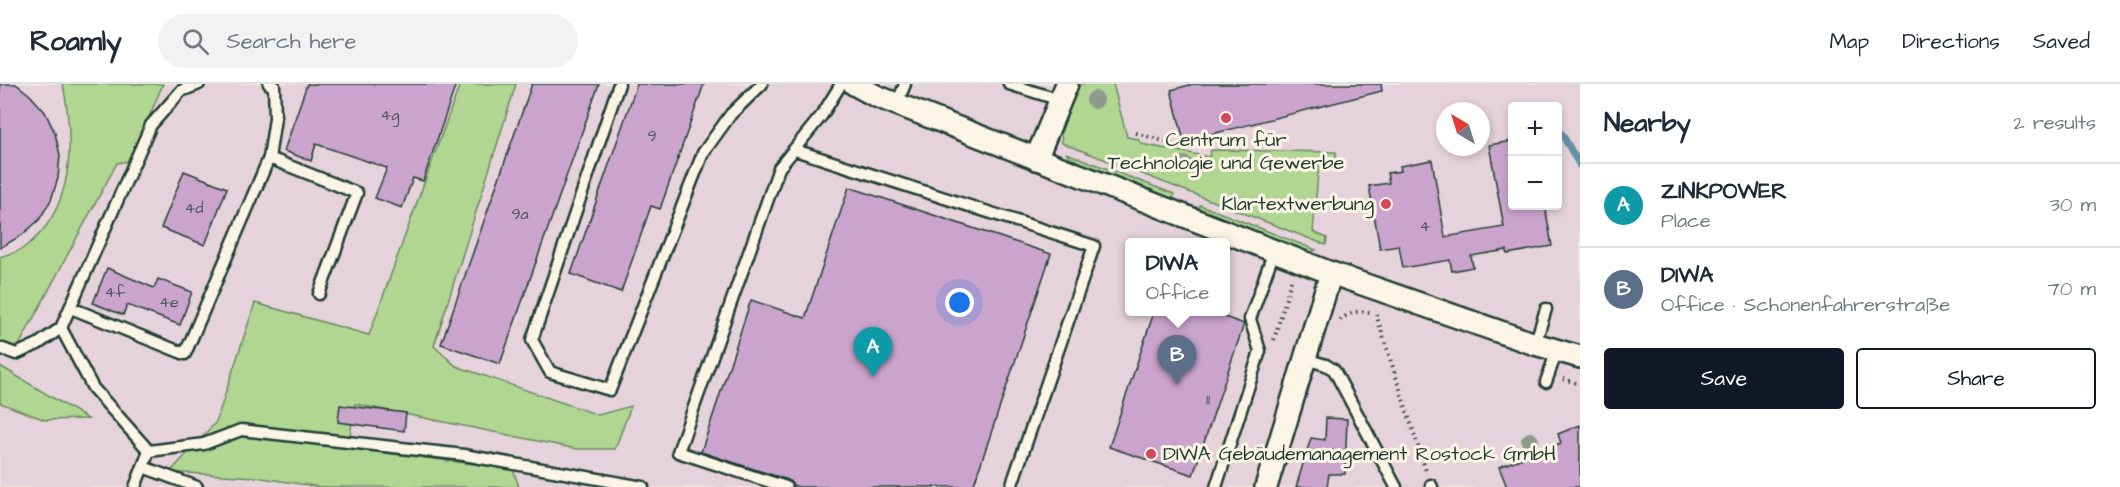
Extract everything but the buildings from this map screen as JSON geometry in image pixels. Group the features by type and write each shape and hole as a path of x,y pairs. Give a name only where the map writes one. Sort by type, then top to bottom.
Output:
{"street":[{"path":"854,84 897,104 1330,273 1535,344 1580,357"},
{"path":"1036,159 1063,92"},
{"path":"1266,487 1330,273"}],"lane":[{"path":"0,348 16,354 38,344 61,328 151,124 181,91 199,84"},
{"path":"619,84 532,340 550,372 610,390 703,153 731,114 762,84"},
{"path":"786,487 678,452 779,168 822,115 841,84"},
{"path":"897,104 904,84"},
{"path":"1009,84 1063,92"},
{"path":"71,308 185,354 269,158 275,118 272,85"},
{"path":"795,150 1094,246 1011,487"},
{"path":"269,158 357,193 319,294"},
{"path":"1216,487 1260,351 1250,319 1274,251"},
{"path":"1535,344 1546,309"},
{"path":"61,328 93,388 149,451"},
{"path":"1548,378 1557,350"},
{"path":"1305,359 1326,365 1334,370 1396,487"},
{"path":"149,451 204,444 241,430 464,455 644,487"},
{"path":"135,487 149,451"},
{"path":"142,467 196,487"}],"path":[{"path":"1136,134 1183,147 1212,144"},
{"path":"1340,320 1350,313 1368,311 1387,318"},
{"path":"1376,314 1431,486"},
{"path":"1548,378 1580,384"}],"shaded area":[{"path":"0,84 1580,84 1580,487 0,487"}],"green space":[{"path":"63,84 163,84 146,124 135,160 117,163 18,347 0,341 0,257 17,252 40,234 53,216 62,196 69,152 67,106"},
{"path":"460,84 516,84 434,346 456,366 598,415 631,406 615,449 577,449 355,404 348,448 513,469 519,487 320,487 256,477 170,472 216,422 255,303 369,335"},
{"path":"1077,84 1113,84 1127,137 1138,139 1141,144 1209,157 1211,150 1336,152 1336,162 1319,163 1313,232 1327,238 1326,245 1062,143 1061,133"},
{"path":"1066,153 1174,194 1172,202 1075,163"},
{"path":"1200,205 1316,250 1308,253 1299,251 1197,213"},
{"path":"0,366 88,419 45,420 0,403"}],"waterway":[{"path":"1562,134 1580,166"}],"place":[{"name":"Centrum für Technologie und Gewerbe","path":"1226,118"},
{"name":"Klartextwerbung","path":"1386,204"},
{"name":"ZINKPOWER","path":"873,377"},
{"name":"DIWA","path":"1177,385"},
{"name":"DIWA Gebäudemanagement Rostock GmbH","path":"1151,454"}]}
